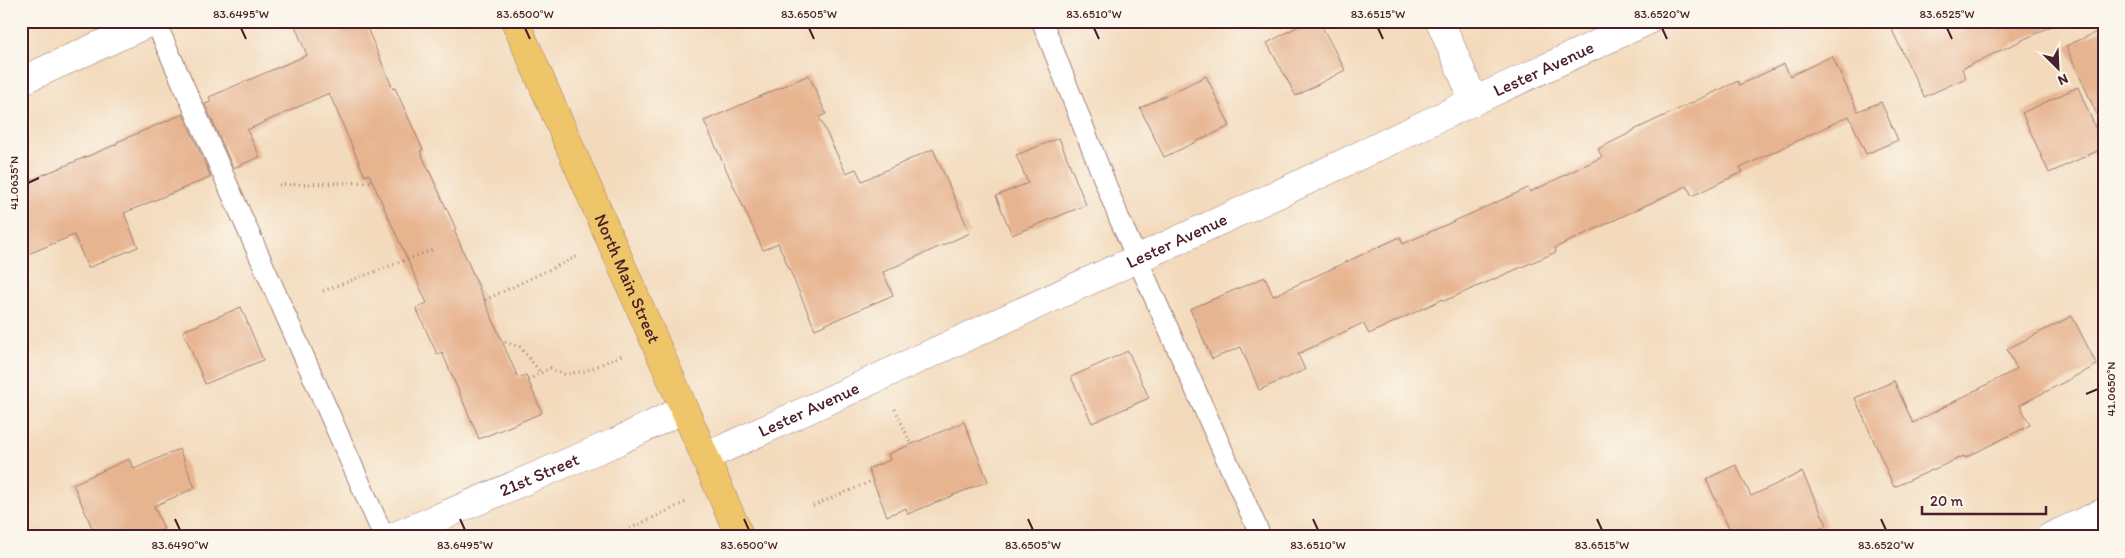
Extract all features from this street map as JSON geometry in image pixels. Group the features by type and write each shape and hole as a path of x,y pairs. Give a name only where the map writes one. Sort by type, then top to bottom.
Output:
{"main road":[{"name":"North Main Street","path":"515,21 740,537"}],"street":[{"path":"21,81 154,21"},
{"path":"1440,21 1474,100"},
{"name":"Lester Avenue","path":"705,457 1647,21"},
{"name":"21st Street","path":"393,537 616,442 684,409"},
{"path":"2050,537 2104,512"}],"lane":[{"path":"154,21 384,537"},
{"path":"1042,21 1119,218 1261,537"}],"path":[{"path":"279,184 370,182"},
{"path":"485,300 610,241"},
{"path":"323,291 435,249"},
{"path":"528,380 550,368 564,374 586,371 654,340"},
{"path":"505,342 520,347 541,373"},
{"path":"813,506 872,481"},
{"path":"625,537 629,529 651,518"}],"building":[{"path":"293,21 364,21 393,89 395,88 423,150 420,151 456,229 454,230 518,378 526,375 542,413 479,439 442,352 437,354 416,308 427,303 369,174 365,176 329,93 247,130 260,157 233,168 205,104 211,102 209,97 307,55"},
{"path":"1308,21 1319,21 1345,70 1296,96 1267,43"},
{"path":"1911,21 2062,21 1962,69 1966,78 1924,97 1892,30"},
{"path":"2104,29 2104,130 2066,46"},
{"path":"1832,56 1858,111 1881,102 1898,140 1866,154 1849,116 1740,168 1742,172 1692,196 1687,186 1555,248 1556,252 1444,301 1443,299 1369,334 1363,323 1298,354 1305,370 1259,390 1241,347 1212,359 1190,309 1265,277 1273,296 1400,237 1403,244 1528,188 1530,192 1602,157 1598,149 1738,81 1739,85 1784,64 1790,76"},
{"path":"809,75 826,114 819,117 846,173 856,169 862,181 933,149 970,233 883,272 893,295 815,329 778,243 763,250 704,121"},
{"path":"1206,76 1230,126 1164,157 1140,108"},
{"path":"2078,87 2104,148 2049,173 2022,113"},
{"path":"183,114 211,177 124,213 138,247 88,268 74,235 21,257 21,184"},
{"path":"1059,138 1086,205 1012,235 996,196 1028,183 1016,155"},
{"path":"241,307 263,360 205,384 183,331"},
{"path":"2072,316 2097,365 2020,405 2030,425 1965,458 1964,456 1894,487 1855,398 1894,381 1913,423 2017,369 2007,349"},
{"path":"1128,351 1149,398 1092,423 1071,377"},
{"path":"964,422 988,481 908,514 906,508 887,516 868,469 890,460 888,454"},
{"path":"179,449 195,488 154,506 164,529 146,537 96,537 73,484 129,459 134,469"},
{"path":"1736,465 1751,496 1802,472 1827,525 1802,537 1733,537 1706,479"}]}
